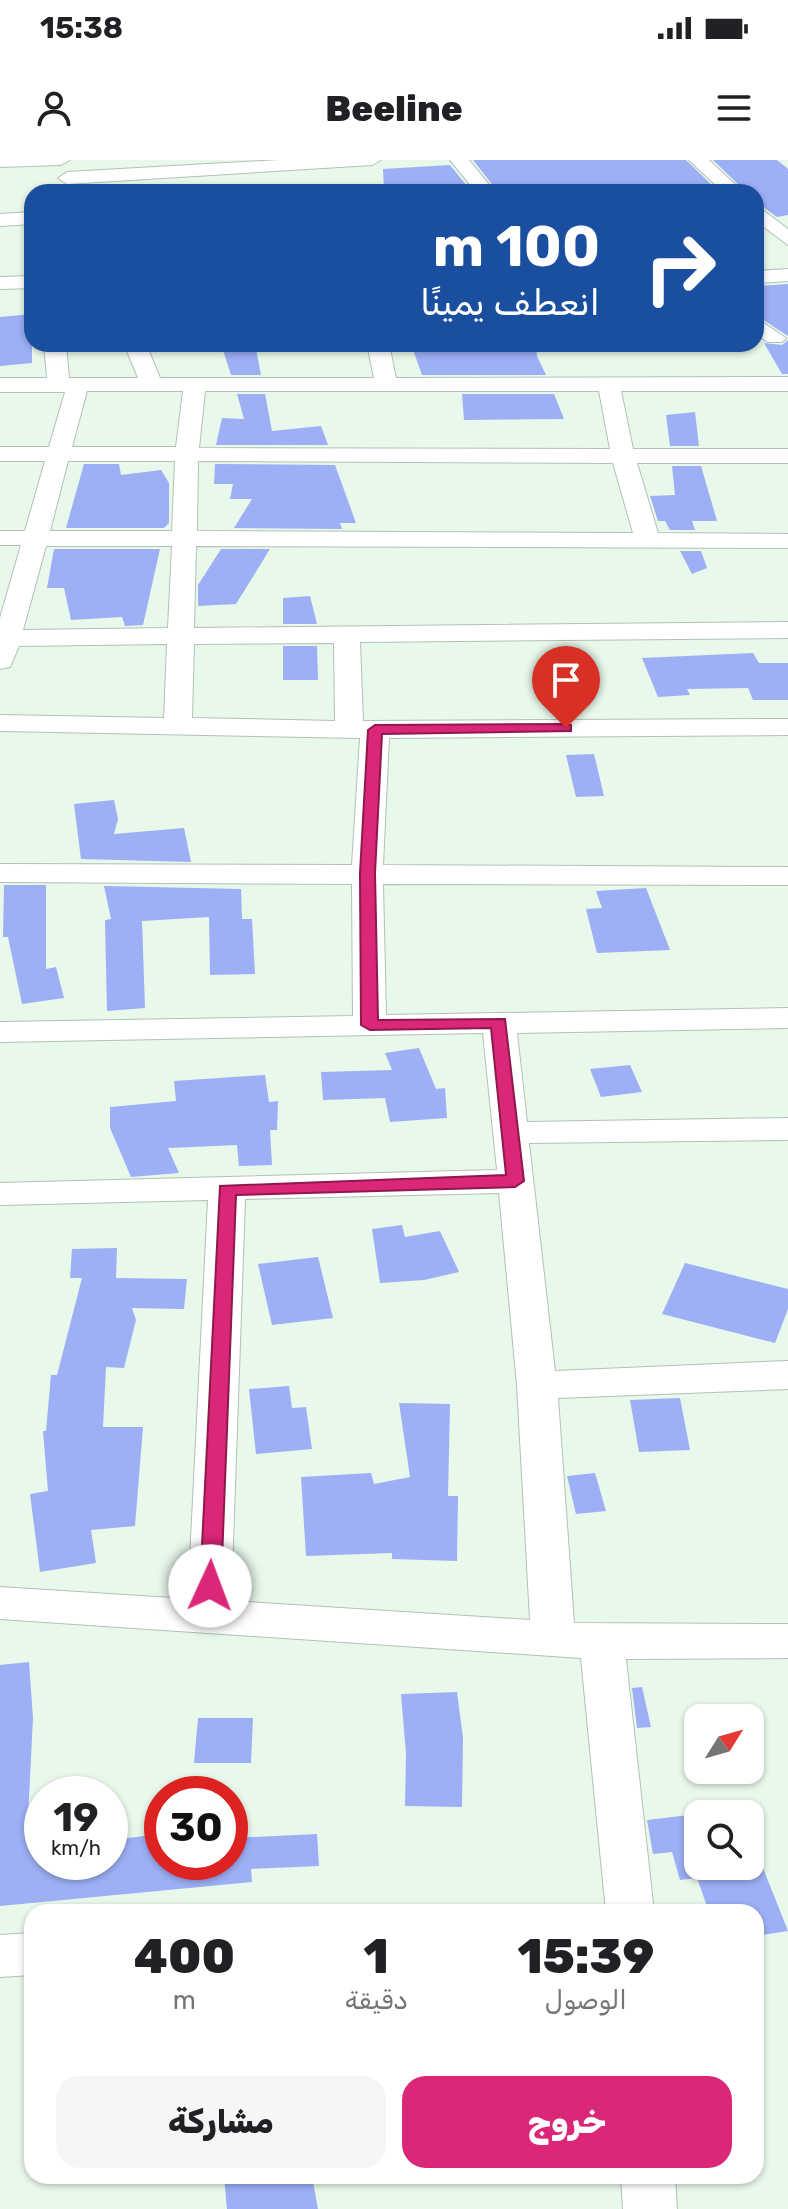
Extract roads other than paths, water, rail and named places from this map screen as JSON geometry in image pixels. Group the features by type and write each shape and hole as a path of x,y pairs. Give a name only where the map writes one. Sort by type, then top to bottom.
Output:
{"street":[{"path":"0,162 66,172 372,160"},
{"path":"459,160 479,184"},
{"path":"698,160 725,184"},
{"path":"0,220 24,218"},
{"path":"764,276 788,275"},
{"path":"0,283 24,282"},
{"path":"764,330 775,338"},
{"path":"58,352 68,385 58,454 3,646 181,637 788,630"},
{"path":"138,352 152,385"},
{"path":"380,352 386,385"},
{"path":"0,385 788,384"},
{"path":"178,726 187,454 195,385"},
{"path":"609,385 623,456 648,542"},
{"path":"0,454 788,456"},
{"path":"0,538 788,541"},
{"path":"347,635 362,729 370,1025"},
{"path":"0,723 362,729 788,727"},
{"path":"0,873 788,876"},
{"path":"0,1032 788,1018"},
{"path":"499,1023 537,1385 553,1638"},
{"path":"510,1133 788,1129"},
{"path":"0,1194 515,1181"},
{"path":"209,1617 227,1190"},
{"path":"537,1385 788,1375"},
{"path":"0,1603 602,1642 788,1641"},
{"path":"602,1642 629,1904"},
{"path":"0,1956 24,1954"},
{"path":"648,2184 650,2209"}]}
